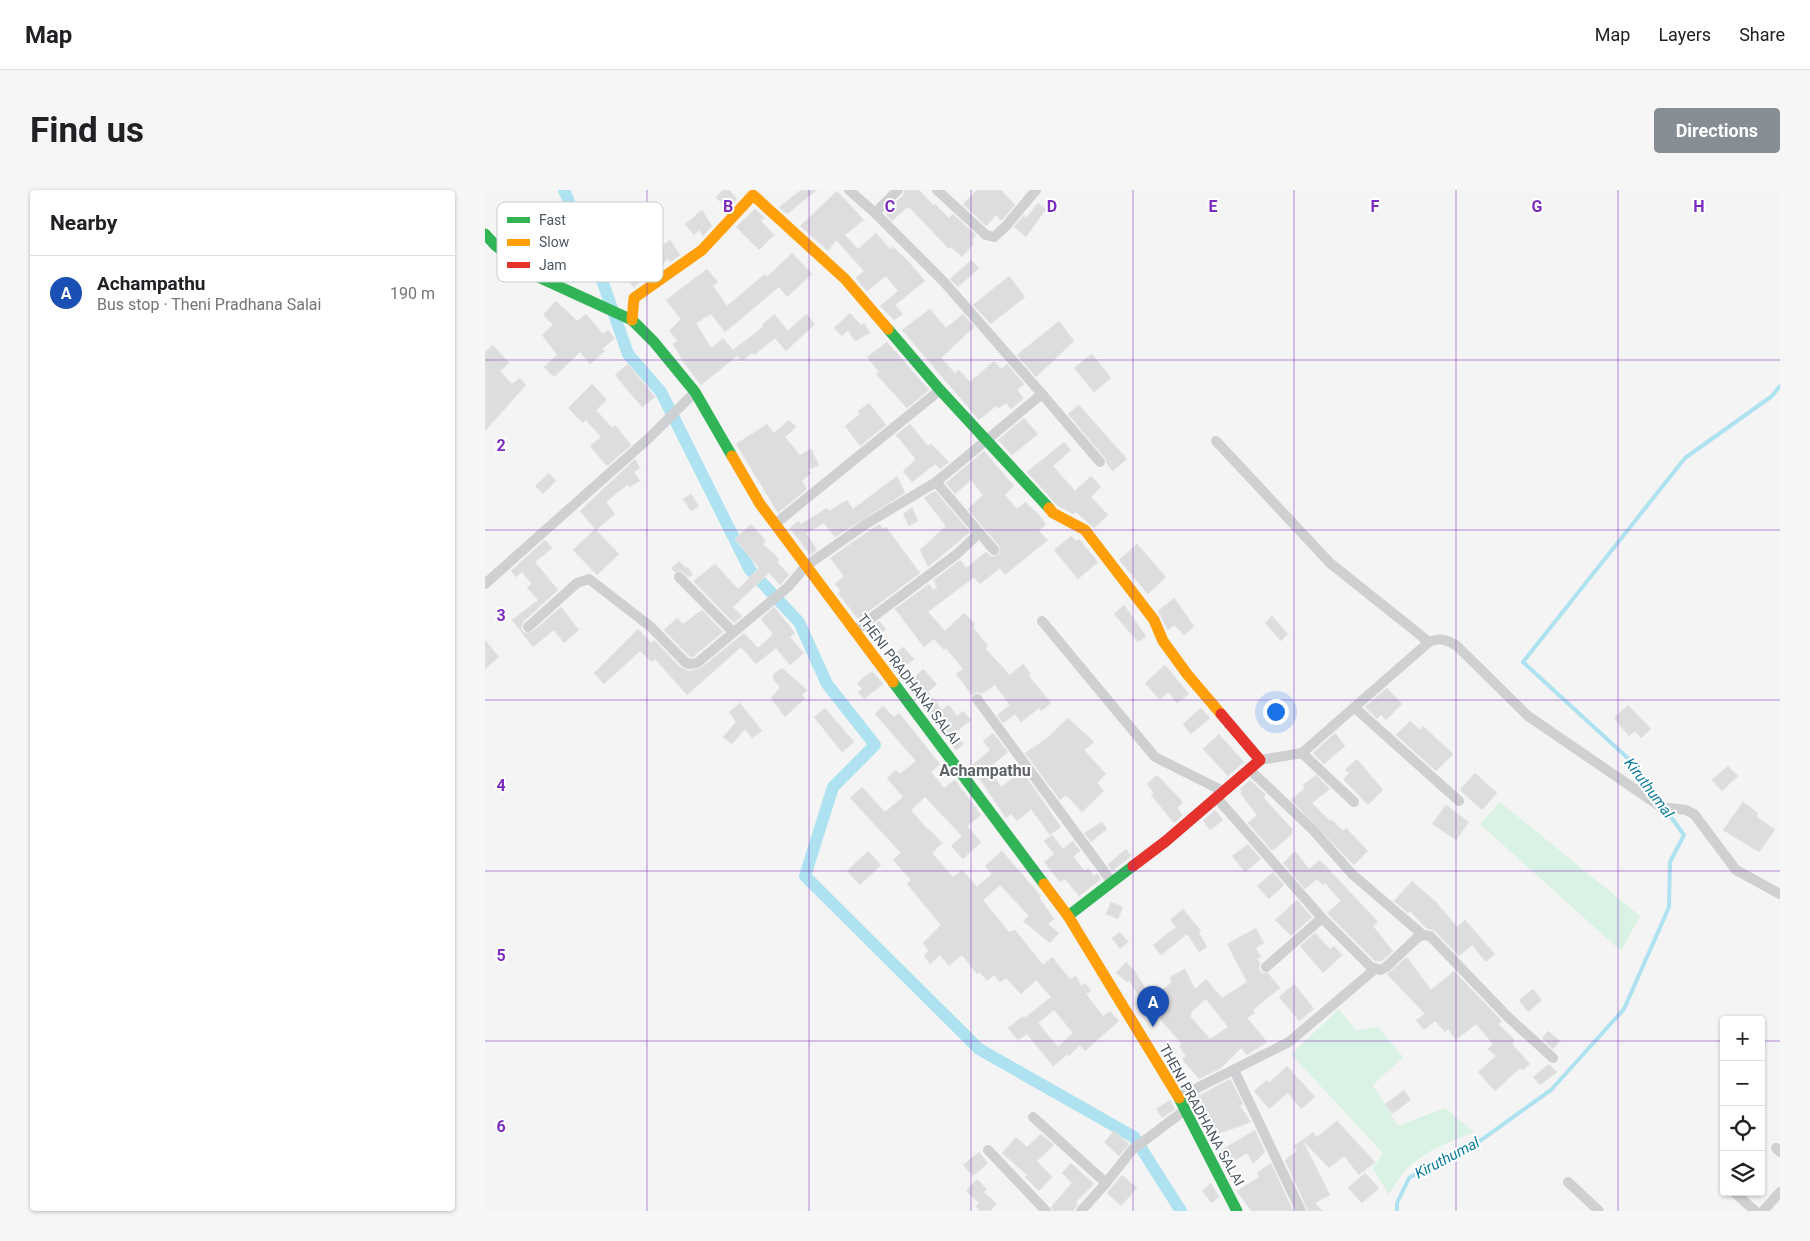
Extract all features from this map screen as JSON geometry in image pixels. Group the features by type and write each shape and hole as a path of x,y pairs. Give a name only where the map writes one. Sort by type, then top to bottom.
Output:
{"main road":[{"path":"663,278 702,250 756,192 845,279 940,390 1053,513 1085,530 1154,620 1163,641 1187,674 1260,760 1165,841 1068,916"},
{"name":"THENI PRADHANA SALAI","path":"485,234 497,247"},
{"name":"THENI PRADHANA SALAI","path":"550,282 632,320 695,392 760,504 1068,916 1179,1098 1237,1211"},
{"path":"632,320 634,298 657,282"}],"street":[{"path":"849,190 875,213 944,282 1100,462"},
{"path":"875,213 898,190"},
{"path":"937,190 986,235 994,237 1006,226 1036,190"},
{"path":"775,524 940,390"},
{"path":"485,584 635,451 695,392"},
{"path":"528,627 577,583 589,579 645,622 685,662 689,664 697,663 732,631 788,587 806,566 866,524 936,482 1043,394"},
{"path":"1216,441 1330,564 1429,642"},
{"path":"936,482 994,550"},
{"path":"854,631 957,554 979,534"},
{"path":"679,577 732,631"},
{"path":"1042,621 1155,757 1219,794 1322,918 1375,969"},
{"path":"1260,760 1301,753 1429,642 1437,639 1456,645 1528,716 1664,808 1686,810 1694,814 1736,870 1780,894"},
{"path":"977,699 1112,882"},
{"path":"1355,708 1459,801"},
{"path":"1301,753 1355,802"},
{"path":"1249,768 1313,830 1352,874 1423,935 1435,939 1508,1017 1553,1058"},
{"path":"1266,967 1322,918"},
{"path":"1179,1098 1301,1034 1375,969 1386,967 1417,938 1423,935"},
{"path":"1234,1070 1301,1211"},
{"path":"1081,1211 1106,1183 1131,1150 1185,1110"},
{"path":"1033,1117 1106,1183"},
{"path":"988,1150 1046,1211"},
{"path":"1568,1182 1599,1211"},
{"path":"1763,1211 1780,1192"},
{"path":"1739,1196 1755,1211"}],"green space":[{"path":"1500,802 1640,916 1621,951 1480,824"},
{"path":"1339,1009 1356,1031 1378,1027 1403,1057 1373,1085 1398,1126 1445,1108 1474,1132 1436,1148 1414,1162 1397,1181 1389,1195 1373,1168 1383,1153 1291,1054"}],"building":[{"path":"723,190 729,190 737,199 728,210 716,197"},
{"path":"801,190 817,190 787,214 779,207"},
{"path":"905,190 919,190 949,218 953,214 976,235 971,241 974,243 962,257 951,247 949,249 911,209 907,207 892,221 885,213 903,195"},
{"path":"977,190 1001,190 1015,205 1001,221 996,215 986,226 963,204"},
{"path":"837,191 864,220 845,235 858,249 876,233 890,249 893,247 907,260 925,281 895,305 903,314 894,320 880,306 898,291 886,276 867,291 856,278 864,271 836,240 828,251 800,226"},
{"path":"1038,203 1046,209 1026,237 1014,227 1024,215 1026,218"},
{"path":"755,209 765,218 761,221 774,235 759,250 736,227"},
{"path":"702,210 712,226 703,236 699,230 694,235 685,224"},
{"path":"670,240 680,255 670,262 668,259 663,263 663,245"},
{"path":"792,253 812,274 787,297 779,287 725,332 711,314 696,323 711,348 723,338 733,350 763,327 762,325 774,314 788,331 806,314 815,324 786,351 775,338 754,355 752,353 742,361 737,356 701,385 684,363 673,344 678,341 669,331 681,319 666,300 707,269 718,282 713,286 727,306 765,274 767,277"},
{"path":"971,260 979,268 958,287 950,279"},
{"path":"1009,276 1025,297 991,324 973,305"},
{"path":"630,282 640,282 634,287"},
{"path":"556,301 577,321 586,314 603,334 608,330 615,338 602,349 605,351 590,364 580,352 554,377 544,367 557,355 542,335 553,325 543,315"},
{"path":"930,309 946,328 963,314 974,327 941,358 955,373 959,370 970,382 994,361 1001,369 1007,364 1024,384 1017,390 1024,398 1011,409 1006,403 999,408 996,406 979,420 902,330"},
{"path":"850,313 861,325 864,323 870,333 855,341 848,330 842,336 834,328"},
{"path":"1059,321 1074,341 1036,377 1017,355"},
{"path":"887,342 929,390 907,408 876,374 879,372 867,357"},
{"path":"493,345 509,363 500,371 512,384 520,378 526,385 485,431 485,352"},
{"path":"1092,354 1111,378 1094,392 1074,368"},
{"path":"628,364 655,397 642,407 615,375"},
{"path":"592,384 607,400 596,410 612,428 615,425 631,445 607,466 590,446 601,437 586,420 583,423 568,408"},
{"path":"869,403 886,425 860,446 845,426 860,414 858,411"},
{"path":"1079,405 1127,459 1113,471 1105,458 1068,414"},
{"path":"1024,418 1038,434 1012,455 998,440"},
{"path":"789,420 796,427 785,437 800,455 811,449 819,465 808,470 811,473 802,481 807,489 778,513 736,444 767,424 774,433"},
{"path":"910,424 928,446 931,444 949,462 940,469 935,464 912,482 903,471 915,458 896,435"},
{"path":"1064,442 1071,450 1053,466 1075,491 1091,476 1101,487 1091,497 1108,515 1094,528 1076,512 1073,514 1058,506 1027,472"},
{"path":"984,451 1014,486 1005,495 1017,509 1025,502 1038,514 1046,524 1039,531 1048,540 1005,575 1000,568 980,584 974,577 928,612 945,631 964,613 975,624 973,627 988,646 985,648 1010,675 1023,664 1031,674 1029,676 1051,703 1041,711 1039,708 1021,722 1015,714 1003,723 997,715 1010,705 995,685 981,694 977,692 972,695 956,674 963,669 946,648 944,650 934,639 924,647 895,609 929,584 933,590 937,588 934,580 960,560 966,568 986,552 992,557 1000,553 999,546 968,509 983,495 971,480 955,494 946,483"},
{"path":"635,459 640,468 634,472 640,481 629,487 628,484 606,502 615,514 596,530 619,554 597,575 573,550 595,529 580,511"},
{"path":"549,473 556,481 543,494 535,486"},
{"path":"897,476 905,493 835,537 824,523 806,533 817,550 810,555 790,528 798,521 801,524 827,508 829,511 847,500 853,509"},
{"path":"935,491 970,532 928,567 920,550 946,526 924,498"},
{"path":"691,494 699,506 691,511 683,499"},
{"path":"912,507 918,521 909,526 903,514"},
{"path":"751,524 766,541 763,544 779,559 777,562 789,575 780,585 769,573 733,607 742,616 734,623 693,581 715,564 738,589 759,568 735,539"},
{"path":"879,524 883,529 886,527 920,573 858,619 838,593 841,591 835,584 844,576 830,558"},
{"path":"1071,536 1076,541 1079,539 1098,562 1078,579 1054,550"},
{"path":"545,540 552,548 535,562 558,590 523,622 521,629 525,633 532,632 561,607 579,630 564,643 554,630 533,647 512,620 538,600 527,587 532,584 522,572 516,577 511,571"},
{"path":"1137,544 1166,577 1148,594 1119,560"},
{"path":"679,561 686,568 688,567 693,575 689,577 681,571 675,572 671,568"},
{"path":"1174,598 1194,626 1184,635 1174,625 1168,630 1158,611"},
{"path":"1124,605 1146,636 1138,642 1114,614"},
{"path":"774,607 795,633 790,637 804,653 790,665 776,648 756,664 741,647 687,695 655,659 652,662 640,651 604,684 594,673 638,629 651,643 654,640 680,667 689,671 701,668 744,633 758,648 773,634 761,619"},
{"path":"702,610 723,632 694,656 690,657 664,630 677,618 683,624"},
{"path":"1272,616 1288,634 1281,641 1265,623"},
{"path":"879,621 886,629 874,640 866,630"},
{"path":"485,640 499,657 485,669"},
{"path":"903,647 914,659 898,672 888,659"},
{"path":"1165,665 1189,694 1177,703 1168,692 1160,700 1145,683"},
{"path":"782,668 807,690 802,695 805,698 785,717 771,698 780,687 773,679 773,675"},
{"path":"923,669 937,684 928,692 942,710 949,705 957,716 963,711 971,720 955,733 964,744 956,750 907,684"},
{"path":"872,671 883,684 864,699 858,692 862,689 857,683"},
{"path":"1387,688 1402,704 1386,720 1381,715 1377,719 1365,707"},
{"path":"740,703 762,731 752,738 745,729 732,744 723,737 736,722 729,712"},
{"path":"1628,705 1651,729 1641,738 1635,731 1629,736 1614,718"},
{"path":"883,706 894,717 899,713 940,764 931,772 944,788 955,780 981,815 967,826 981,842 963,859 951,846 962,836 925,797 911,810 942,843 932,853 953,877 962,870 977,887 992,874 985,866 1002,851 1041,896 1039,897 1054,919 1048,924 1059,933 1050,943 1023,921 1029,916 1000,885 983,900 1009,932 1015,930 1043,965 1052,957 1070,979 1076,976 1081,986 1085,983 1091,991 1086,994 1103,1016 1110,1011 1119,1021 1085,1051 1080,1045 1069,1056 1068,1054 1053,1066 1027,1034 1018,1040 1008,1028 1022,1017 1026,1017 1051,997 1036,980 1021,994 1006,978 1000,982 994,975 987,981 980,972 977,974 962,955 949,966 940,955 930,964 924,955 929,951 923,943 941,925 907,884 911,880 893,860 901,853 850,798 862,787 885,812 903,797 887,778 896,770 900,774 916,761 875,714","holes":["1054,1010 1073,1033 1058,1047 1038,1023"]},
{"path":"825,708 854,742 842,752 814,717"},
{"path":"1201,708 1210,718 1191,734 1183,724"},
{"path":"1068,718 1094,742 1084,750 1106,774 1097,783 1104,791 1082,812 1066,795 1060,800 1025,753 1046,739"},
{"path":"1410,721 1420,730 1423,726 1453,754 1436,771 1396,735"},
{"path":"993,733 1008,752 989,768 1001,787 1022,771 1061,827 1050,835 1031,809 1017,821 1011,814 1006,818 977,775 975,777 969,768 990,750 983,741"},
{"path":"1335,733 1345,746 1324,764 1313,753"},
{"path":"1219,734 1244,762 1228,776 1203,749"},
{"path":"1357,759 1383,790 1368,805 1343,779 1349,773 1345,770"},
{"path":"1728,766 1738,776 1722,791 1712,780"},
{"path":"1475,773 1497,793 1482,810 1460,790"},
{"path":"1157,775 1183,802 1177,808 1183,815 1174,823 1151,795 1154,793 1147,784"},
{"path":"1316,775 1330,789 1312,803 1343,831 1346,828 1368,851 1354,865 1291,800 1305,788 1303,785"},
{"path":"1250,780 1266,795 1263,797 1293,830 1292,834 1272,851 1248,823 1257,815 1240,793 1242,791 1240,789"},
{"path":"1743,802 1758,813 1756,816 1775,830 1759,852 1723,830"},
{"path":"1446,805 1469,822 1456,840 1432,824"},
{"path":"1215,810 1223,820 1210,830 1203,821"},
{"path":"1102,822 1107,829 1091,842 1084,833"},
{"path":"1052,835 1063,849 1073,841 1080,851 1073,857 1085,871 1088,868 1094,876 1097,873 1101,879 1079,896 1065,879 1060,882 1044,862 1054,854 1044,841"},
{"path":"1248,844 1261,859 1245,872 1232,856"},
{"path":"1126,849 1131,856 1112,871 1108,864"},
{"path":"868,851 881,865 860,885 847,871"},
{"path":"1295,851 1309,869 1320,860 1378,922 1373,926 1393,951 1382,961 1375,961 1327,913 1341,901 1325,883 1323,885 1317,879 1305,889 1283,863"},
{"path":"1273,872 1284,885 1269,899 1257,886"},
{"path":"1412,881 1436,902 1457,927 1465,920 1495,954 1486,962 1472,945 1459,956 1435,931 1426,928 1410,911 1408,913 1394,901"},
{"path":"1297,900 1312,917 1291,936 1275,920"},
{"path":"1111,902 1123,907 1118,919 1106,914"},
{"path":"1183,909 1201,931 1199,933 1207,947 1199,952 1187,934 1161,955 1153,945 1176,927 1170,920"},
{"path":"1256,928 1264,943 1256,948 1261,957 1257,959 1260,963 1259,969 1263,973 1268,973 1280,988 1253,1010 1255,1013 1247,1018 1267,1042 1247,1055 1241,1048 1221,1068 1199,1079 1182,1059 1186,1056 1179,1046 1182,1044 1158,1017 1164,1012 1152,998 1172,982 1170,977 1185,969 1195,989 1206,979 1222,998 1247,982 1227,944","holes":["1206,999 1228,1027 1210,1039 1190,1016 1191,1012"]},
{"path":"1120,932 1128,942 1120,949 1112,938"},
{"path":"1315,933 1330,949 1334,946 1342,955 1323,973 1300,946"},
{"path":"1407,957 1431,990 1454,971 1502,1021 1498,1024 1515,1040 1512,1044 1530,1064 1523,1070 1520,1068 1495,1091 1478,1072 1496,1056 1488,1049 1493,1044 1476,1024 1456,1040 1448,1029 1445,1032 1435,1021 1424,1030 1416,1020 1425,1014 1387,974"},
{"path":"1126,962 1134,970 1151,997 1142,1002 1129,980 1127,982 1116,973"},
{"path":"1294,984 1314,1009 1299,1021 1279,997"},
{"path":"1533,989 1542,1000 1528,1012 1519,1000"},
{"path":"1548,1031 1560,1041 1553,1049 1542,1038"},
{"path":"1549,1064 1557,1072 1540,1085 1533,1077"},
{"path":"1287,1066 1315,1097 1301,1109 1288,1093 1269,1109 1254,1091 1267,1080 1269,1083"},
{"path":"1230,1079 1243,1104 1240,1106 1251,1122 1212,1136 1202,1109 1195,1098"},
{"path":"1404,1090 1411,1100 1392,1114 1385,1104"},
{"path":"1170,1100 1175,1109 1162,1118 1156,1109"},
{"path":"1337,1121 1375,1162 1359,1175 1344,1156 1329,1168 1303,1141 1330,1195 1315,1203 1323,1211 1308,1211 1285,1160 1297,1151 1294,1146 1313,1132 1317,1137"},
{"path":"1255,1130 1265,1152 1253,1164 1247,1153 1226,1166 1218,1152"},
{"path":"1114,1131 1129,1144 1119,1156 1104,1142"},
{"path":"1041,1134 1054,1145 1037,1161 1052,1177 1039,1191 1025,1177 1027,1175 1002,1153 1016,1137 1027,1147"},
{"path":"979,1152 988,1163 973,1176 963,1165"},
{"path":"1071,1163 1094,1184 1076,1202 1078,1204 1073,1211 1053,1211 1051,1207 1072,1183 1062,1173"},
{"path":"1271,1163 1293,1211 1251,1211 1237,1191 1259,1177 1257,1173"},
{"path":"1365,1173 1379,1188 1362,1203 1348,1188"},
{"path":"1122,1175 1137,1188 1121,1206 1107,1193"},
{"path":"977,1179 987,1189 984,1192 997,1204 990,1211 980,1211 976,1207 979,1203 966,1191"},
{"path":"1211,1183 1219,1197 1212,1203 1202,1191"}],"waterway":[{"path":"564,190 569,202"},
{"path":"603,282 628,354 661,392 750,570 799,622 827,684 875,745 833,787 805,876 979,1049 1134,1137 1181,1211"},
{"name":"Kiruthumal","path":"1661,802 1632,762 1523,662 1685,458 1772,396 1780,386"},
{"name":"Kiruthumal","path":"1397,1211 1397,1203 1409,1178 1432,1164 1470,1148 1551,1090 1624,1009 1669,907 1670,862 1684,835 1666,810"}],"traffic: fast":[{"path":"485,234 497,247"},
{"path":"549,282 632,320 654,342 695,392 732,456"},
{"path":"888,329 940,390 1049,508"},
{"path":"893,682 1044,884"},
{"path":"1068,916 1133,866"},
{"path":"1179,1098 1237,1211"}],"traffic: slow":[{"path":"663,278 702,250 753,195 845,279 888,329"},
{"path":"632,320 634,298 657,282"},
{"path":"732,456 760,504 893,682"},
{"path":"1049,508 1053,513 1085,530 1154,620 1163,641 1187,674 1221,714"},
{"path":"1044,884 1068,916 1179,1098"}],"traffic: jam":[{"path":"1133,866 1166,841 1260,760 1221,714"}],"place":[{"name":"Achampathu","path":"1153,1027"}],"district":[{"name":"Achampathu","path":"985,770"}]}
